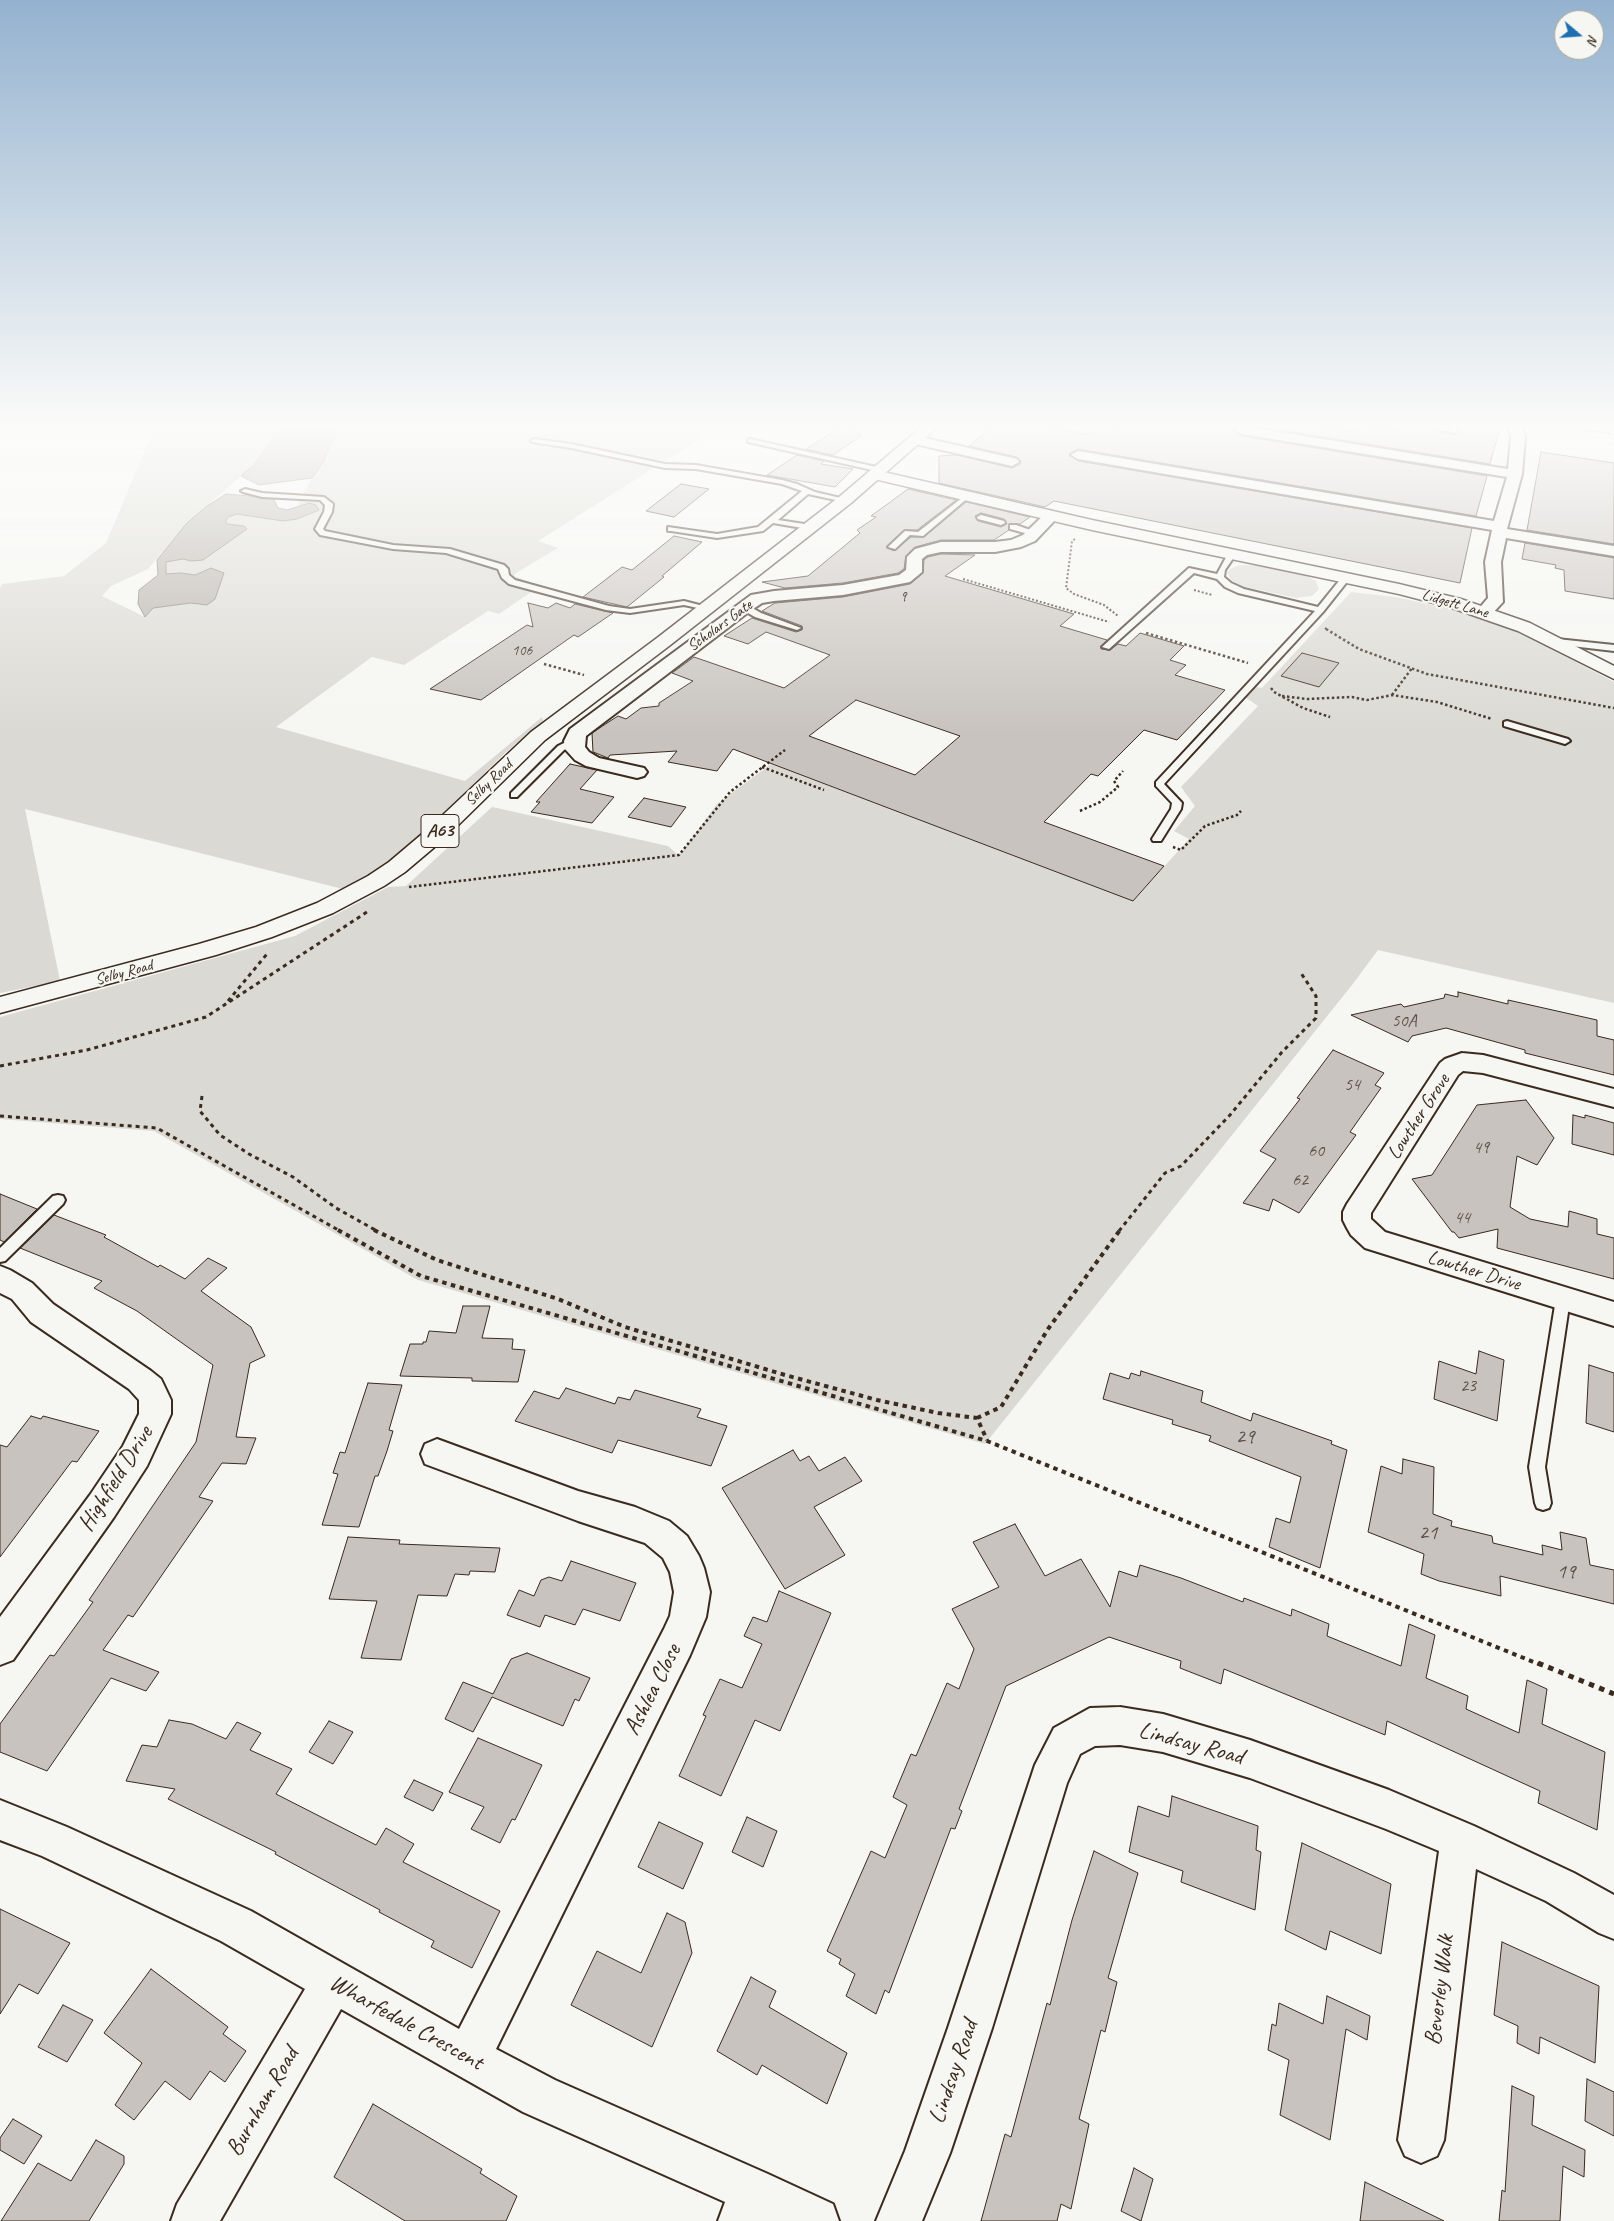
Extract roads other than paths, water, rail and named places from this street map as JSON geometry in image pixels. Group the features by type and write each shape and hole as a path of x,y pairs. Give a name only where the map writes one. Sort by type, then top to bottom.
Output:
{"main road":[{"name":"Selby Road","path":"0,1005 207,950 295,921 348,897 397,867 436,834 538,736 707,608 807,528"},
{"name":"Lidgett Lane","path":"1107,528 1425,595 1484,612 1556,642 1614,673"}],"street":[{"name":"Scholars Gate","path":"574,741 577,733 585,726 744,607 757,600 774,596 843,590 895,582 910,576 914,572 913,562 915,557 930,549 947,546 1006,546 1023,542 1040,528"},
{"path":"1492,528 1614,551"},
{"path":"1484,612 1496,602 1493,562 1500,529"},
{"path":"638,687 660,691"},
{"path":"574,741 575,749 582,756 593,762 637,772"},
{"name":"Lowther Grove","path":"1361,1207 1449,1069 1454,1065 1462,1062 1478,1063 1614,1098"},
{"name":"Lowther Drive","path":"1361,1207 1357,1212 1357,1220 1367,1234 1375,1240 1614,1314"},
{"name":"Highfield Drive","path":"0,1278 22,1291 42,1313 150,1389 155,1400 155,1414 150,1428 135,1456 102,1506 0,1647"},
{"name":"Ashlea Close","path":"437,1454 578,1506 636,1523 657,1532 675,1547 687,1568 692,1592 688,1617 677,1642 468,2058"},
{"name":"Lindsay Road","path":"899,2221 927,2153 967,2037 1049,1779 1067,1741 1090,1727 1120,1726 1163,1733 1250,1759 1389,1810 1460,1840 1560,1887 1614,1918"},
{"name":"Wharfedale Crescent","path":"0,1820 53,1841 236,1926 468,2058 747,2206 816,2221"},
{"name":"Beverley Walk","path":"1420,2140 1460,1840"},
{"name":"Burnham Road","path":"194,2221 333,1982"}],"lane":[{"path":"320,528 323,533 393,548 447,551 501,567 512,582 609,608 642,610 684,603 707,608"},
{"path":"671,529 717,536 742,534 762,528"},
{"path":"892,546 908,533 920,534 928,528"},
{"path":"1016,528 1035,533"},
{"path":"1220,577 1221,570 1232,554"},
{"path":"1106,647 1192,570 1220,577 1228,585 1241,591 1320,610"},
{"path":"1157,839 1176,809 1176,803 1159,784 1307,625 1346,578"},
{"path":"744,607 758,615 798,628"},
{"path":"1556,642 1614,648"},
{"path":"1507,724 1565,741"},
{"path":"514,795 561,748 574,741"},
{"path":"0,1257 58,1200"},
{"path":"1543,1503 1537,1467 1563,1299"}]}
